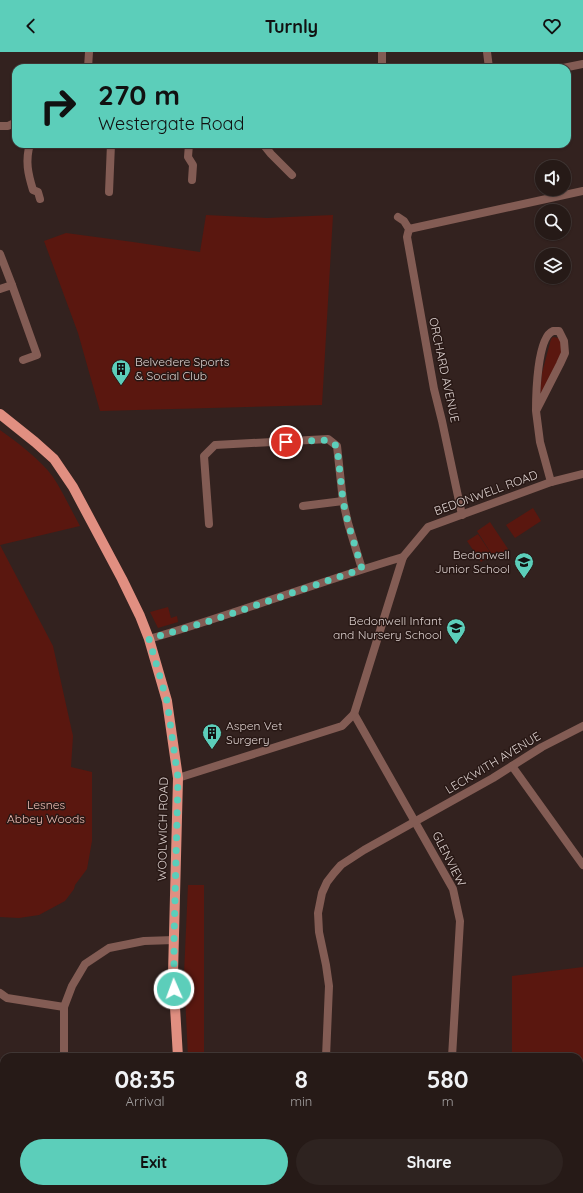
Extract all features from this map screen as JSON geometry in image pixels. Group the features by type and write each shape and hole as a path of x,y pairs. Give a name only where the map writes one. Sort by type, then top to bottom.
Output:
{"main road":[{"name":"WOOLWICH ROAD","path":"0,414 54,459 73,487 122,580 149,639 167,701 178,778 173,974 178,1053"}],"street":[{"path":"88,64 89,52"},
{"path":"382,52 382,64"},
{"path":"487,52 488,64"},
{"path":"571,66 583,64"},
{"path":"0,126 8,126 12,124"},
{"path":"29,148 27,165 33,190 38,192 40,199"},
{"path":"109,192 111,148"},
{"path":"189,148 188,157 193,165 192,180"},
{"path":"266,148 292,175"},
{"path":"398,217 404,221 409,229 583,190"},
{"name":"ORCHARD AVENUE","path":"409,229 407,237 434,389 462,515"},
{"path":"0,254 41,354 24,360"},
{"path":"0,289 12,285"},
{"path":"536,411 564,353 564,341 559,331 552,331 547,336 541,351 536,387 536,411 540,442 551,482"},
{"path":"209,524 204,456 215,445 328,440 337,446 343,501 362,569"},
{"name":"BEDONWELL ROAD","path":"354,714 403,557 428,527 551,482 583,474"},
{"path":"304,506 343,501"},
{"path":"149,639 213,620 362,569 403,557"},
{"path":"178,778 342,726 354,714"},
{"name":"GLENVIEW","path":"354,714 453,889 460,921 452,1053"},
{"name":"LECKWITH AVENUE","path":"326,1053 329,986 318,921 322,893 327,882 341,865 364,850 512,766 542,747 583,726"},
{"path":"512,766 583,865"},
{"path":"64,1053 64,1007 72,986 85,964 109,948 144,941 174,940"},
{"path":"0,993 8,998 64,1007"}],"green space":[{"path":"206,215 267,218 333,215 322,405 100,411 78,333 44,241 66,233 200,252"},
{"path":"553,337 559,338 561,351 556,367 540,395 542,373 551,339"},
{"path":"0,430 14,440 48,470 80,526 0,545"},
{"path":"533,508 541,521 515,538 506,525"},
{"path":"490,522 508,549 494,558 477,531"},
{"path":"478,534 492,555 481,562 467,541"},
{"name":"Lesnes Abbey Woods","path":"0,545 53,646 73,736 71,767 92,772 92,841 87,869 65,901 39,915 19,918 0,917"},
{"path":"168,607 171,618 177,616 178,622 158,628 150,612"},
{"path":"188,885 204,885 204,1053 188,1053 184,974"},
{"path":"583,967 583,1053 512,1053 512,976"}],"place":[{"name":"Belvedere Sports & Social Club","path":"121,386"},
{"name":"Bedonwell Junior School","path":"524,579"},
{"name":"Bedonwell Infant and Nursery School","path":"456,645"},
{"name":"Aspen Vet Surgery","path":"212,750"}],"route":[{"path":"174,989 173,974 178,778 167,701 149,639 213,620 362,569 343,501 337,446 328,440 286,442"}]}
